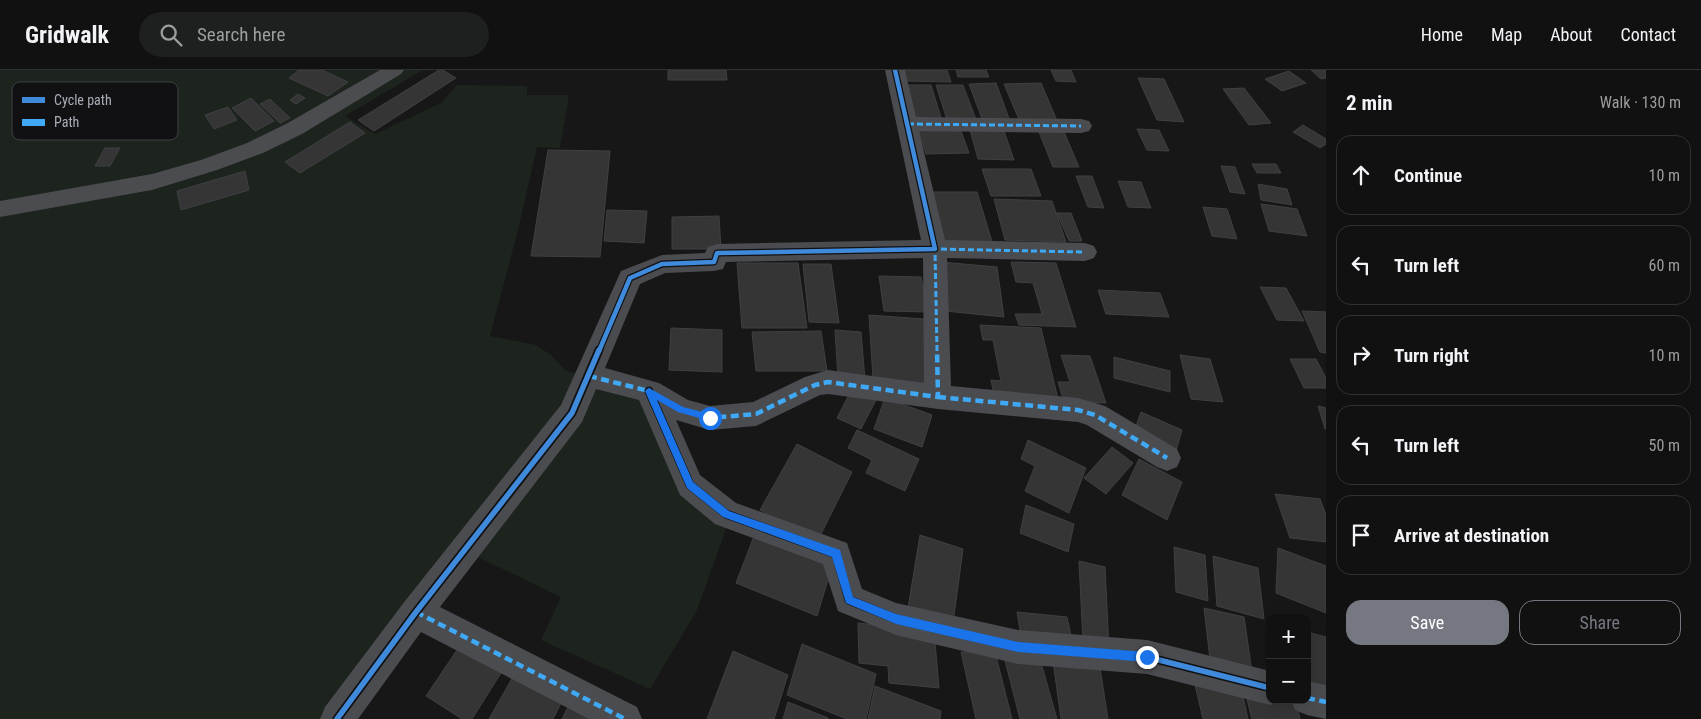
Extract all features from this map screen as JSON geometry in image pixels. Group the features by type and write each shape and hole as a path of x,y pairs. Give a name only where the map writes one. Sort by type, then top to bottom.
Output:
{"street":[{"path":"0,209 152,182 209,165 255,148 294,129 394,70"},
{"path":"895,70 935,249 938,397"},
{"path":"908,124 1081,126"},
{"path":"337,719 416,612 572,413 630,278 662,264 714,262 717,253 935,249 1086,252"},
{"path":"589,376 649,391 681,410 710,418 756,414 815,385 828,382 938,397 1078,410 1095,416 1167,458"},
{"path":"649,391 690,485 726,514 836,554 849,600 896,619 1018,647 1147,657 1266,687"},
{"path":"416,612 625,719"},
{"path":"1311,699 1326,702"}],"shaded area":[{"path":"0,70 423,70 345,116 375,134 441,103 457,85 527,86 527,95 569,95 560,148 537,147 519,226 490,336 536,345 551,355 566,371 657,395 692,479 730,518 697,610 650,689 541,640 561,597 465,551 333,719 0,719"}],"building":[{"path":"299,70 322,70 348,82 328,96 289,78"},
{"path":"439,70 443,70 456,78 374,131 358,120"},
{"path":"668,70 726,70 727,80 668,80"},
{"path":"901,70 947,70 951,82 904,81"},
{"path":"956,70 986,70 989,77 958,77"},
{"path":"1051,70 1071,70 1076,82 1056,81"},
{"path":"1311,70 1326,70 1326,78 1321,79"},
{"path":"1289,71 1306,83 1282,91 1265,79"},
{"path":"1138,78 1164,79 1184,122 1157,120"},
{"path":"996,83 1011,124 984,124 969,84"},
{"path":"1041,83 1058,123 1021,124 1004,84"},
{"path":"902,85 931,85 942,121 912,121"},
{"path":"936,85 963,85 977,122 948,123"},
{"path":"1244,88 1271,123 1249,125 1223,89"},
{"path":"298,94 305,98 296,104 290,100"},
{"path":"251,98 274,121 255,131 232,108"},
{"path":"270,99 290,118 280,123 260,104"},
{"path":"228,107 237,120 214,129 205,115"},
{"path":"350,122 365,133 300,173 285,162"},
{"path":"1303,125 1326,139 1326,144 1320,148 1293,132"},
{"path":"1137,129 1159,130 1169,151 1147,150"},
{"path":"970,130 1004,131 1014,160 978,159"},
{"path":"919,131 961,131 969,153 926,154"},
{"path":"1039,132 1064,132 1079,167 1053,167"},
{"path":"105,148 120,148 110,166 95,166"},
{"path":"548,150 610,151 600,257 531,256"},
{"path":"1252,164 1276,164 1281,173 1257,173"},
{"path":"1221,166 1235,167 1245,194 1230,192"},
{"path":"982,169 1031,169 1041,196 991,196"},
{"path":"245,171 249,190 181,210 177,191"},
{"path":"1076,176 1092,176 1104,208 1088,207"},
{"path":"1118,181 1141,182 1151,208 1128,207"},
{"path":"1258,184 1287,189 1292,205 1261,200"},
{"path":"932,192 977,192 993,245 946,245"},
{"path":"994,199 1052,201 1066,242 1005,240"},
{"path":"1261,204 1297,209 1307,236 1269,231"},
{"path":"1203,207 1227,209 1237,239 1212,236"},
{"path":"607,210 647,211 644,243 604,241"},
{"path":"1057,213 1071,213 1082,241 1069,241"},
{"path":"719,216 721,249 672,249 672,217"},
{"path":"941,262 997,267 1004,317 945,311"},
{"path":"1011,262 1056,263 1076,327 1019,325 1015,314 1042,314 1033,283 1016,282"},
{"path":"737,263 798,263 807,328 742,328"},
{"path":"803,264 831,264 839,323 809,322"},
{"path":"879,276 921,277 928,312 884,311"},
{"path":"1260,287 1286,288 1304,321 1277,320"},
{"path":"1098,290 1160,293 1169,317 1106,314"},
{"path":"1302,311 1326,312 1326,353 1320,352"},
{"path":"869,315 924,319 931,383 873,379"},
{"path":"980,325 1041,328 1059,403 995,400 991,380 1001,381 993,340 983,340"},
{"path":"671,328 722,330 722,372 669,370"},
{"path":"835,330 861,332 865,380 838,378"},
{"path":"821,331 827,371 756,371 752,332"},
{"path":"1061,355 1090,356 1106,403 1064,402 1058,382 1070,382"},
{"path":"1180,355 1210,359 1223,402 1191,399"},
{"path":"1114,357 1170,371 1170,392 1114,378"},
{"path":"1290,359 1316,359 1326,378 1326,388 1304,388"},
{"path":"852,389 876,400 861,429 837,418"},
{"path":"885,398 932,415 922,447 874,429"},
{"path":"1318,406 1326,408 1326,429 1325,429"},
{"path":"1141,412 1182,430 1176,451 1134,432"},
{"path":"857,430 919,459 905,491 866,473 872,460 848,448"},
{"path":"1028,440 1086,468 1069,513 1025,491 1035,466 1021,459"},
{"path":"797,444 852,472 818,540 760,510"},
{"path":"1112,447 1133,463 1106,494 1084,478"},
{"path":"1139,459 1182,482 1167,520 1122,495"},
{"path":"1275,494 1320,499 1326,515 1326,542 1290,538"},
{"path":"1026,505 1074,524 1068,552 1020,533"},
{"path":"756,531 834,560 817,616 736,583"},
{"path":"920,535 963,549 953,623 908,608"},
{"path":"1174,547 1205,555 1208,601 1176,592"},
{"path":"1278,548 1326,566 1326,613 1276,593"},
{"path":"1213,556 1258,568 1264,619 1217,606"},
{"path":"1079,561 1105,567 1109,649 1083,642"},
{"path":"1204,608 1244,617 1253,679 1211,668"},
{"path":"1017,612 1067,617 1072,640 1021,636"},
{"path":"858,623 934,631 939,688 889,683 888,666 859,663"},
{"path":"1311,633 1326,637 1326,692 1311,689"},
{"path":"802,644 876,674 866,719 847,719 787,695"},
{"path":"459,647 501,673 472,719 462,719 426,696"},
{"path":"733,651 788,675 774,719 707,719"},
{"path":"961,652 995,652 1012,719 976,719"},
{"path":"1038,652 1057,719 1020,719 1003,653"},
{"path":"1053,661 1100,668 1108,719 1061,719"},
{"path":"514,675 562,701 553,719 489,719"},
{"path":"1195,685 1242,692 1248,719 1203,719"},
{"path":"875,686 941,711 940,719 868,719"},
{"path":"1245,691 1266,699 1266,704 1297,704 1300,719 1252,719"},
{"path":"788,702 828,718 828,719 783,719"},
{"path":"569,705 595,719 562,719"}],"marked path":[{"path":"908,124 1081,126"},
{"path":"589,376 649,391 681,410 710,418 756,414 815,385 828,382 938,397 935,249 1085,252"},
{"path":"938,397 1078,410 1095,415 1167,458"},
{"path":"416,612 625,719"},
{"path":"1311,699 1326,702"}],"cycle path":[{"path":"337,719 416,612 572,413 630,278 662,264 714,262 717,253 935,249 895,70"},
{"path":"649,391 690,485 726,514 836,554 849,600 896,619 1018,647 1147,657 1266,687"}],"route":[{"path":"710,418 681,410 649,391 690,485 726,514 836,554 849,600 896,619 1018,647 1147,657"}]}
